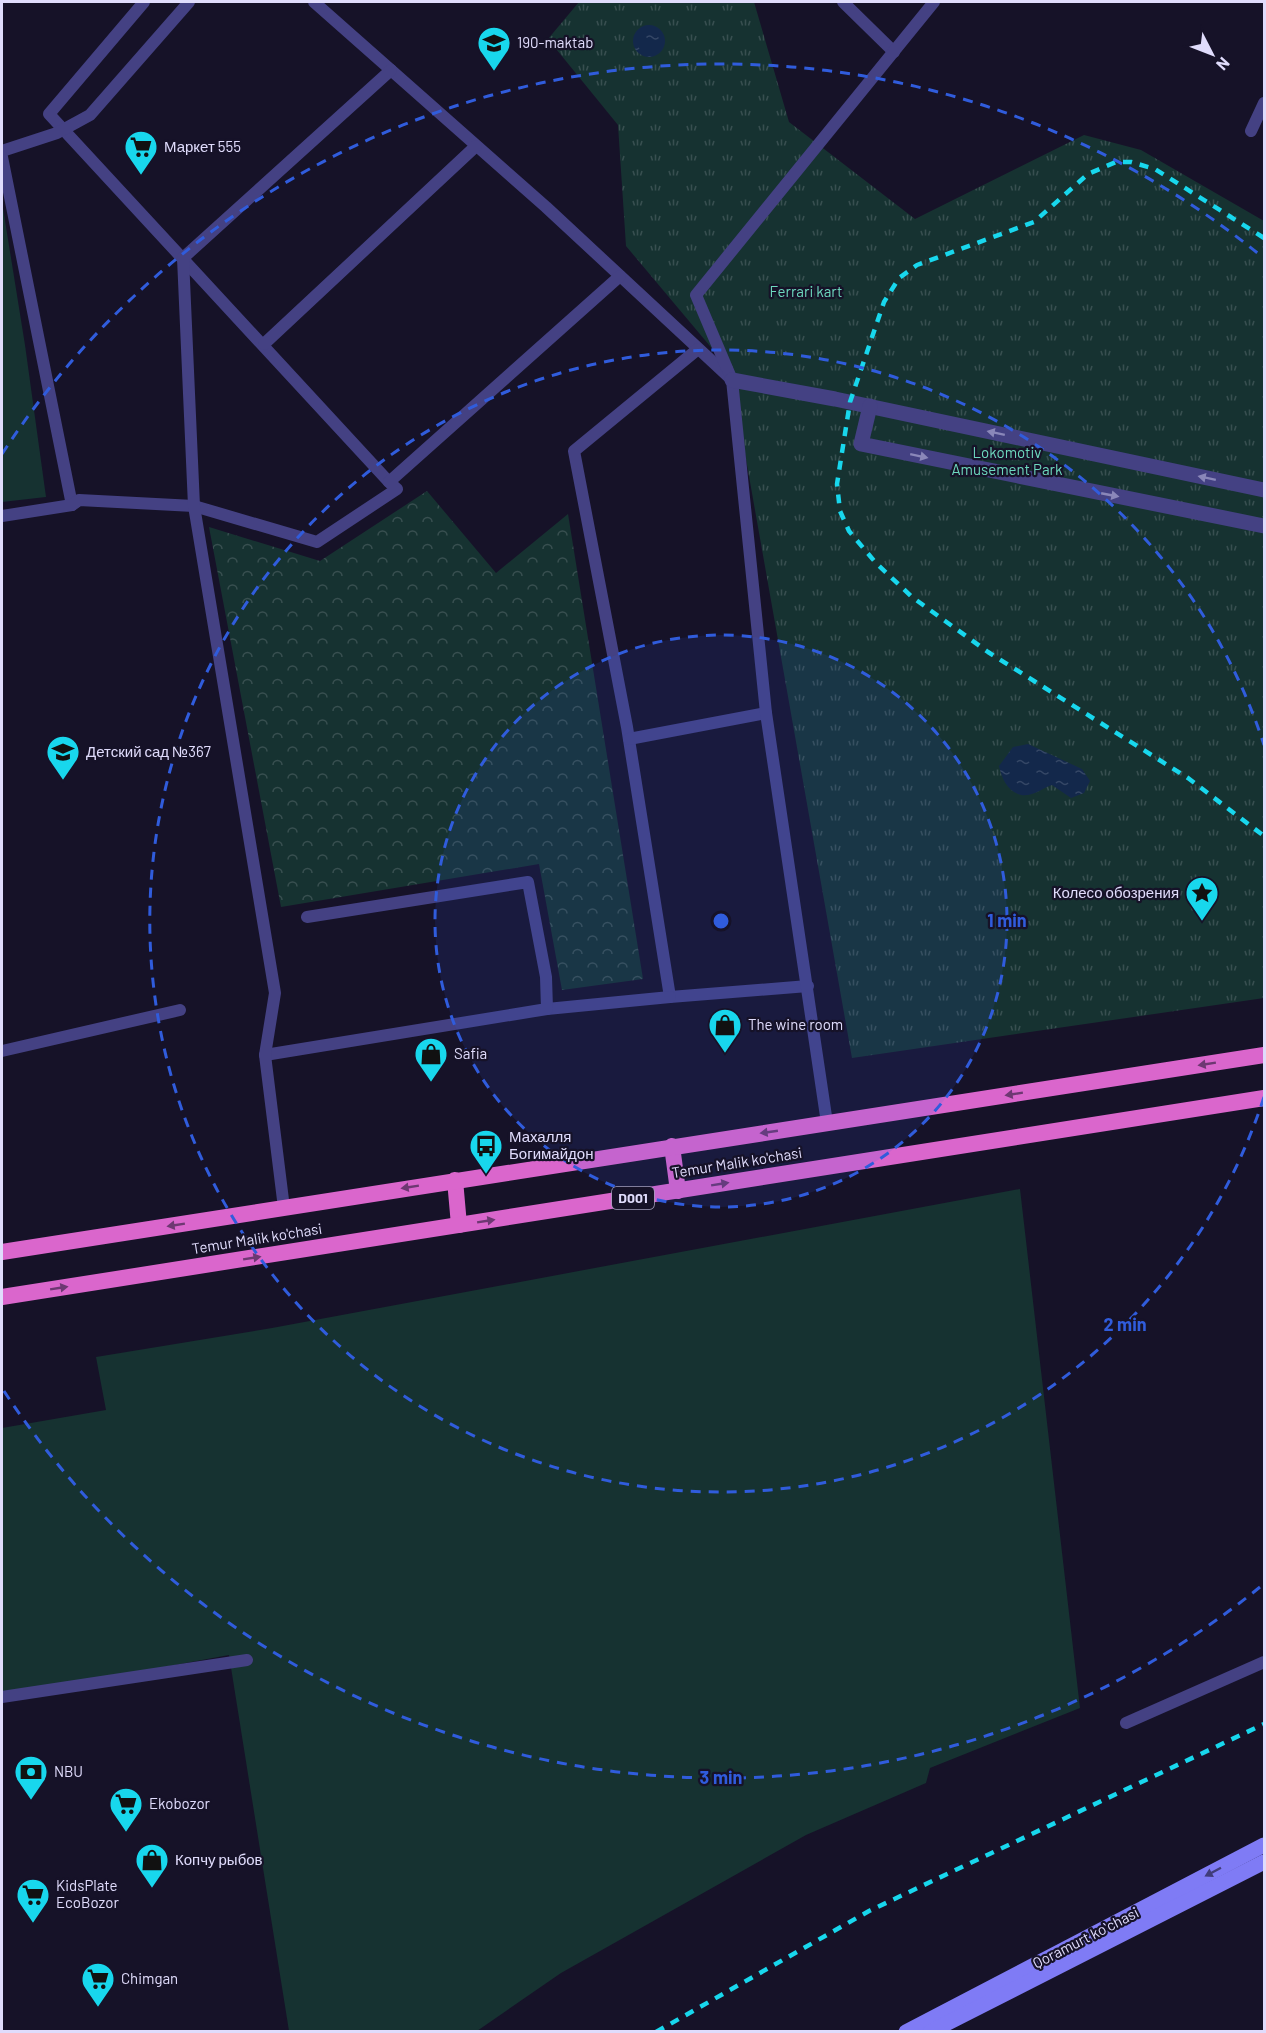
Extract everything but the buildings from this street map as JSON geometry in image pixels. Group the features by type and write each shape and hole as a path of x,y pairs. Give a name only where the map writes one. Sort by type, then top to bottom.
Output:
{"highway":[{"name":"Temur Malik ko'chasi","path":"2,1252 1264,1055"},
{"name":"Temur Malik ko'chasi","path":"2,1297 1264,1098"},
{"path":"672,1146 678,1191"},
{"path":"455,1180 459,1225"}],"main road":[{"name":"Qoramurt koʻchasi","path":"906,2031 1264,1845"},
{"name":"Qoramurt koʻchasi","path":"930,2031 1264,1862"}],"street":[{"path":"732,380 870,406 1264,490"},
{"path":"870,406 861,444 1264,526"}],"lane":[{"path":"2,516 72,505 79,500 194,506 317,542 397,489 49,114 144,2"},
{"path":"2,151 23,146 90,115 189,2"},
{"path":"314,2 620,276 732,380"},
{"path":"843,2 894,52"},
{"path":"827,1124 766,712 732,380 696,295 934,2"},
{"path":"183,258 391,70"},
{"path":"1251,131 1264,104"},
{"path":"264,344 476,146"},
{"path":"2,157 72,505"},
{"path":"183,258 194,506 275,993 265,1055 284,1208"},
{"path":"389,482 620,276"},
{"path":"670,997 629,739 574,451 698,349"},
{"path":"629,739 766,712"},
{"path":"307,917 528,882 546,977 547,1008"},
{"path":"265,1055 547,1008 808,986"},
{"path":"2,1051 180,1010"},
{"path":"2,1697 247,1660"},
{"path":"1126,1723 1264,1662"}],"green space":[{"name":"Lokomotiv Amusement Park","path":"579,2 754,2 789,122 915,219 1084,135 1141,150 1264,221 1264,998 852,1058 732,380 715,352 626,246 618,125 548,39"},
{"path":"2,202 46,497 2,502"},
{"path":"427,491 496,573 568,514 643,979 562,990 539,864 281,907 209,527 320,561"},
{"path":"1020,1189 1080,1708 930,1768 926,1783 806,1835 561,1973 477,2031 289,2031 229,1655 2,1697 2,1428 106,1410 96,1357 272,1328"}],"water":[{"path":"649,25 661,29 665,41 661,53 649,57 637,53 633,41 637,29"},
{"path":"1028,744 1082,769 1090,781 1084,793 1071,798 1052,785 1028,795 1012,790 1002,777 999,766 1013,747"}],"railway":[{"path":"1264,238 1155,169 1131,162 1116,162 1088,174 1034,222 917,265 899,278 884,302 850,402 837,484 840,511 849,531 876,563 912,597 988,652 1188,778 1264,836"},
{"path":"656,2032 869,1911 1264,1724"}],"place":[{"name":"190-maktab","path":"494,72"},
{"name":"Маркет 555","path":"141,176"},
{"name":"Детский сад №367","path":"63,781"},
{"name":"Колесо обозрения","path":"1202,922"},
{"name":"The wine room","path":"725,1054"},
{"name":"Safia","path":"431,1083"},
{"name":"Махалля Богимайдон","path":"486,1175"},
{"name":"NBU","path":"31,1801"},
{"name":"Ekobozor","path":"126,1833"},
{"name":"Копчу рыбов","path":"152,1889"},
{"name":"KidsPlate EcoBozor","path":"33,1924"},
{"name":"Chimgan","path":"98,2008"}],"park label":[{"name":"Ferrari kart","path":"806,292"}]}
